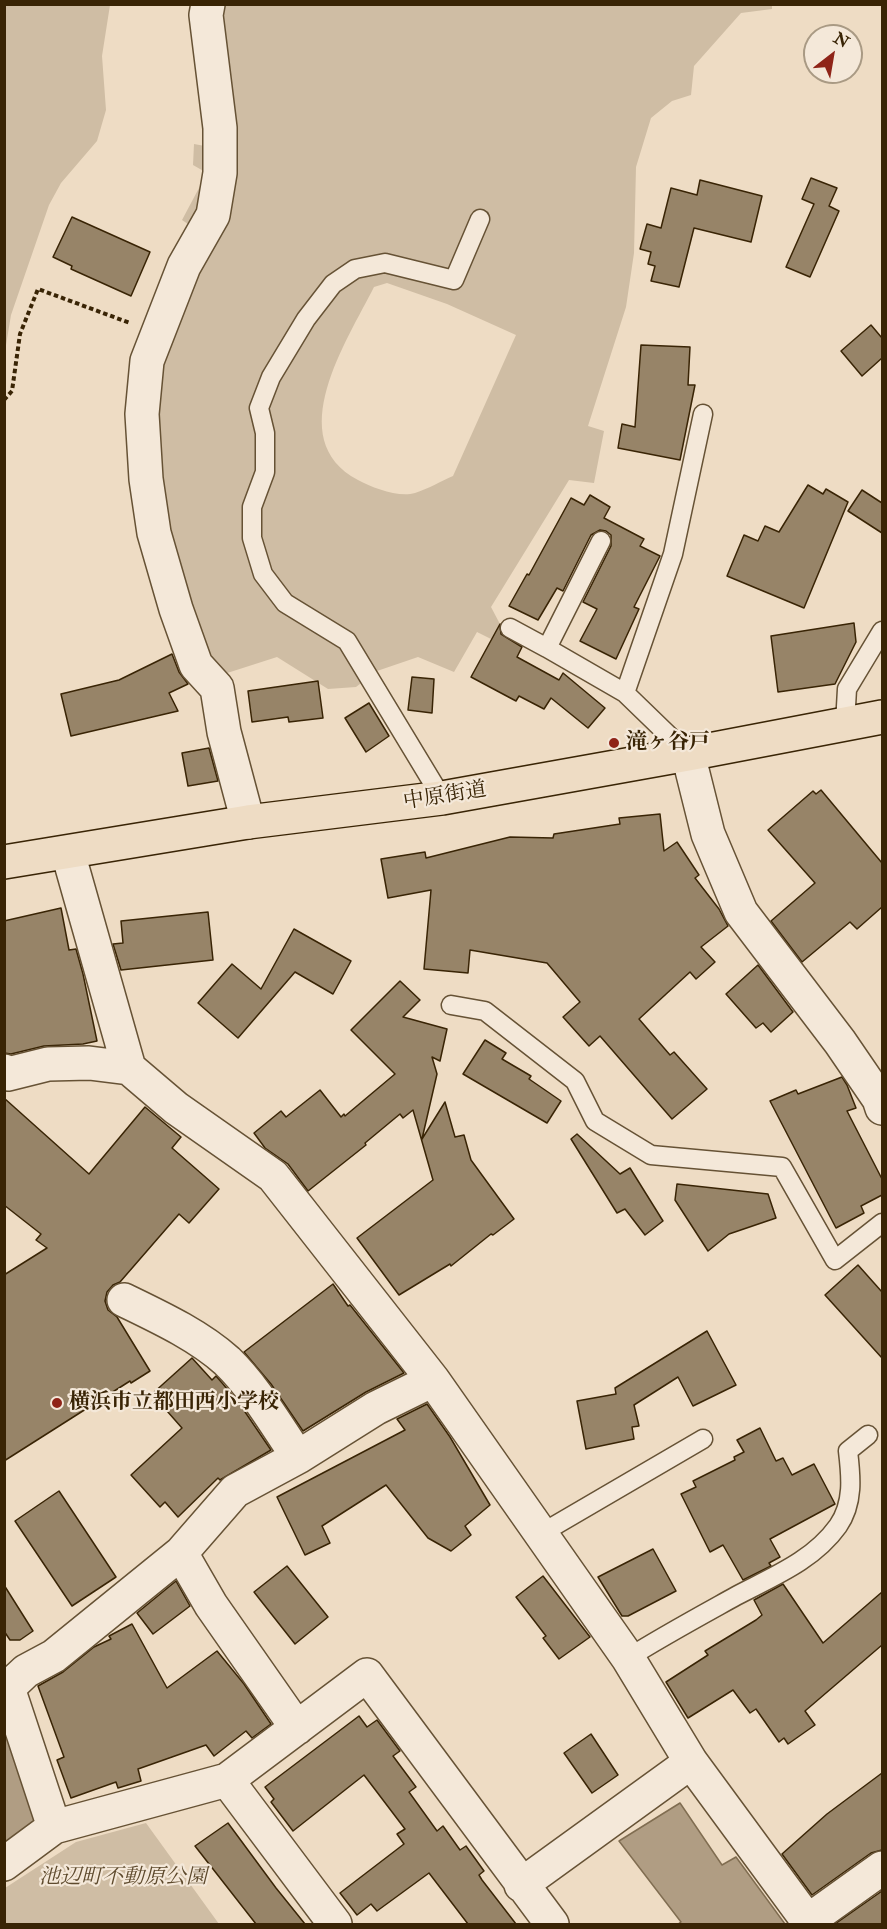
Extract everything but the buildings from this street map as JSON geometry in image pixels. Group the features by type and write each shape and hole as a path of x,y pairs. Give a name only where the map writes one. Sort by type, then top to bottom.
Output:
{"main road":[{"name":"中原街道","path":"4,862 248,822 442,798 882,717"}],"street":[{"path":"208,4 206,15 220,128 220,173 213,215 184,266 147,361 142,414 146,480 154,533 176,609 196,665 217,688 224,732 248,822"},
{"path":"688,754 708,834 741,912 840,1042 879,1099 882,1108"},
{"path":"68,853 129,1068"},
{"path":"6,1074 48,1064 89,1064 129,1068 176,1107 273,1176 433,1380 628,1658 691,1762 809,1923 882,1868"},
{"path":"124,1300 162,1319 226,1361 249,1388 298,1457"},
{"path":"54,1827 6,1689 26,1671 54,1656 181,1553 235,1491 298,1457 376,1408 433,1380"},
{"path":"181,1553 211,1605 297,1728"},
{"path":"4,1864 54,1827 227,1780 367,1675 552,1924"},
{"path":"521,1885 691,1762"},
{"path":"227,1780 335,1924"}],"lane":[{"path":"442,798 347,641 285,603 263,574 252,538 252,507 265,472 265,433 259,408 277,367 306,319 333,284 355,269 384,263 454,280 480,219"},
{"path":"626,693 673,554 703,414"},
{"path":"547,648 601,541"},
{"path":"510,628 626,693 688,754"},
{"path":"845,724 848,689 882,631"},
{"path":"451,1005 485,1011 575,1080 595,1121 651,1155 782,1167 835,1260 882,1223"},
{"path":"628,1658 809,1557 838,1526 849,1503 852,1480 848,1450 868,1435"},
{"path":"542,1533 704,1438"}],"path":[{"path":"4,399 12,391 20,334 38,289 132,324"}],"green space":[{"path":"5,4 110,5 102,56 106,110 97,141 61,183 49,205 11,315 5,351"},
{"path":"211,5 772,5 772,9 741,13 694,66 691,95 672,101 651,118 636,167 634,253 626,307 588,426 604,431 594,483 569,480 491,607 501,626 491,639 477,632 454,672 418,657 377,671 356,687 328,689 277,657 221,675 185,602 169,544 151,386 209,238 182,220 207,173 193,165 194,144 210,147","holes":["387,283 447,304 516,335 453,476 409,494 394,493 371,486 358,480 335,462 324,440 322,415 327,388 337,361 374,287"]},
{"name":"池辺町不動原公園","path":"146,1823 219,1924 5,1924 5,1888 76,1842"}],"shaded area":[{"path":"4,1718 43,1820 4,1848"},
{"path":"680,1803 722,1865 736,1857 785,1924 678,1924 681,1922 619,1841"}],"place":[{"name":"滝ヶ谷戸","path":"614,743"},
{"name":"横浜市立都田西小学校","path":"57,1403"}]}
